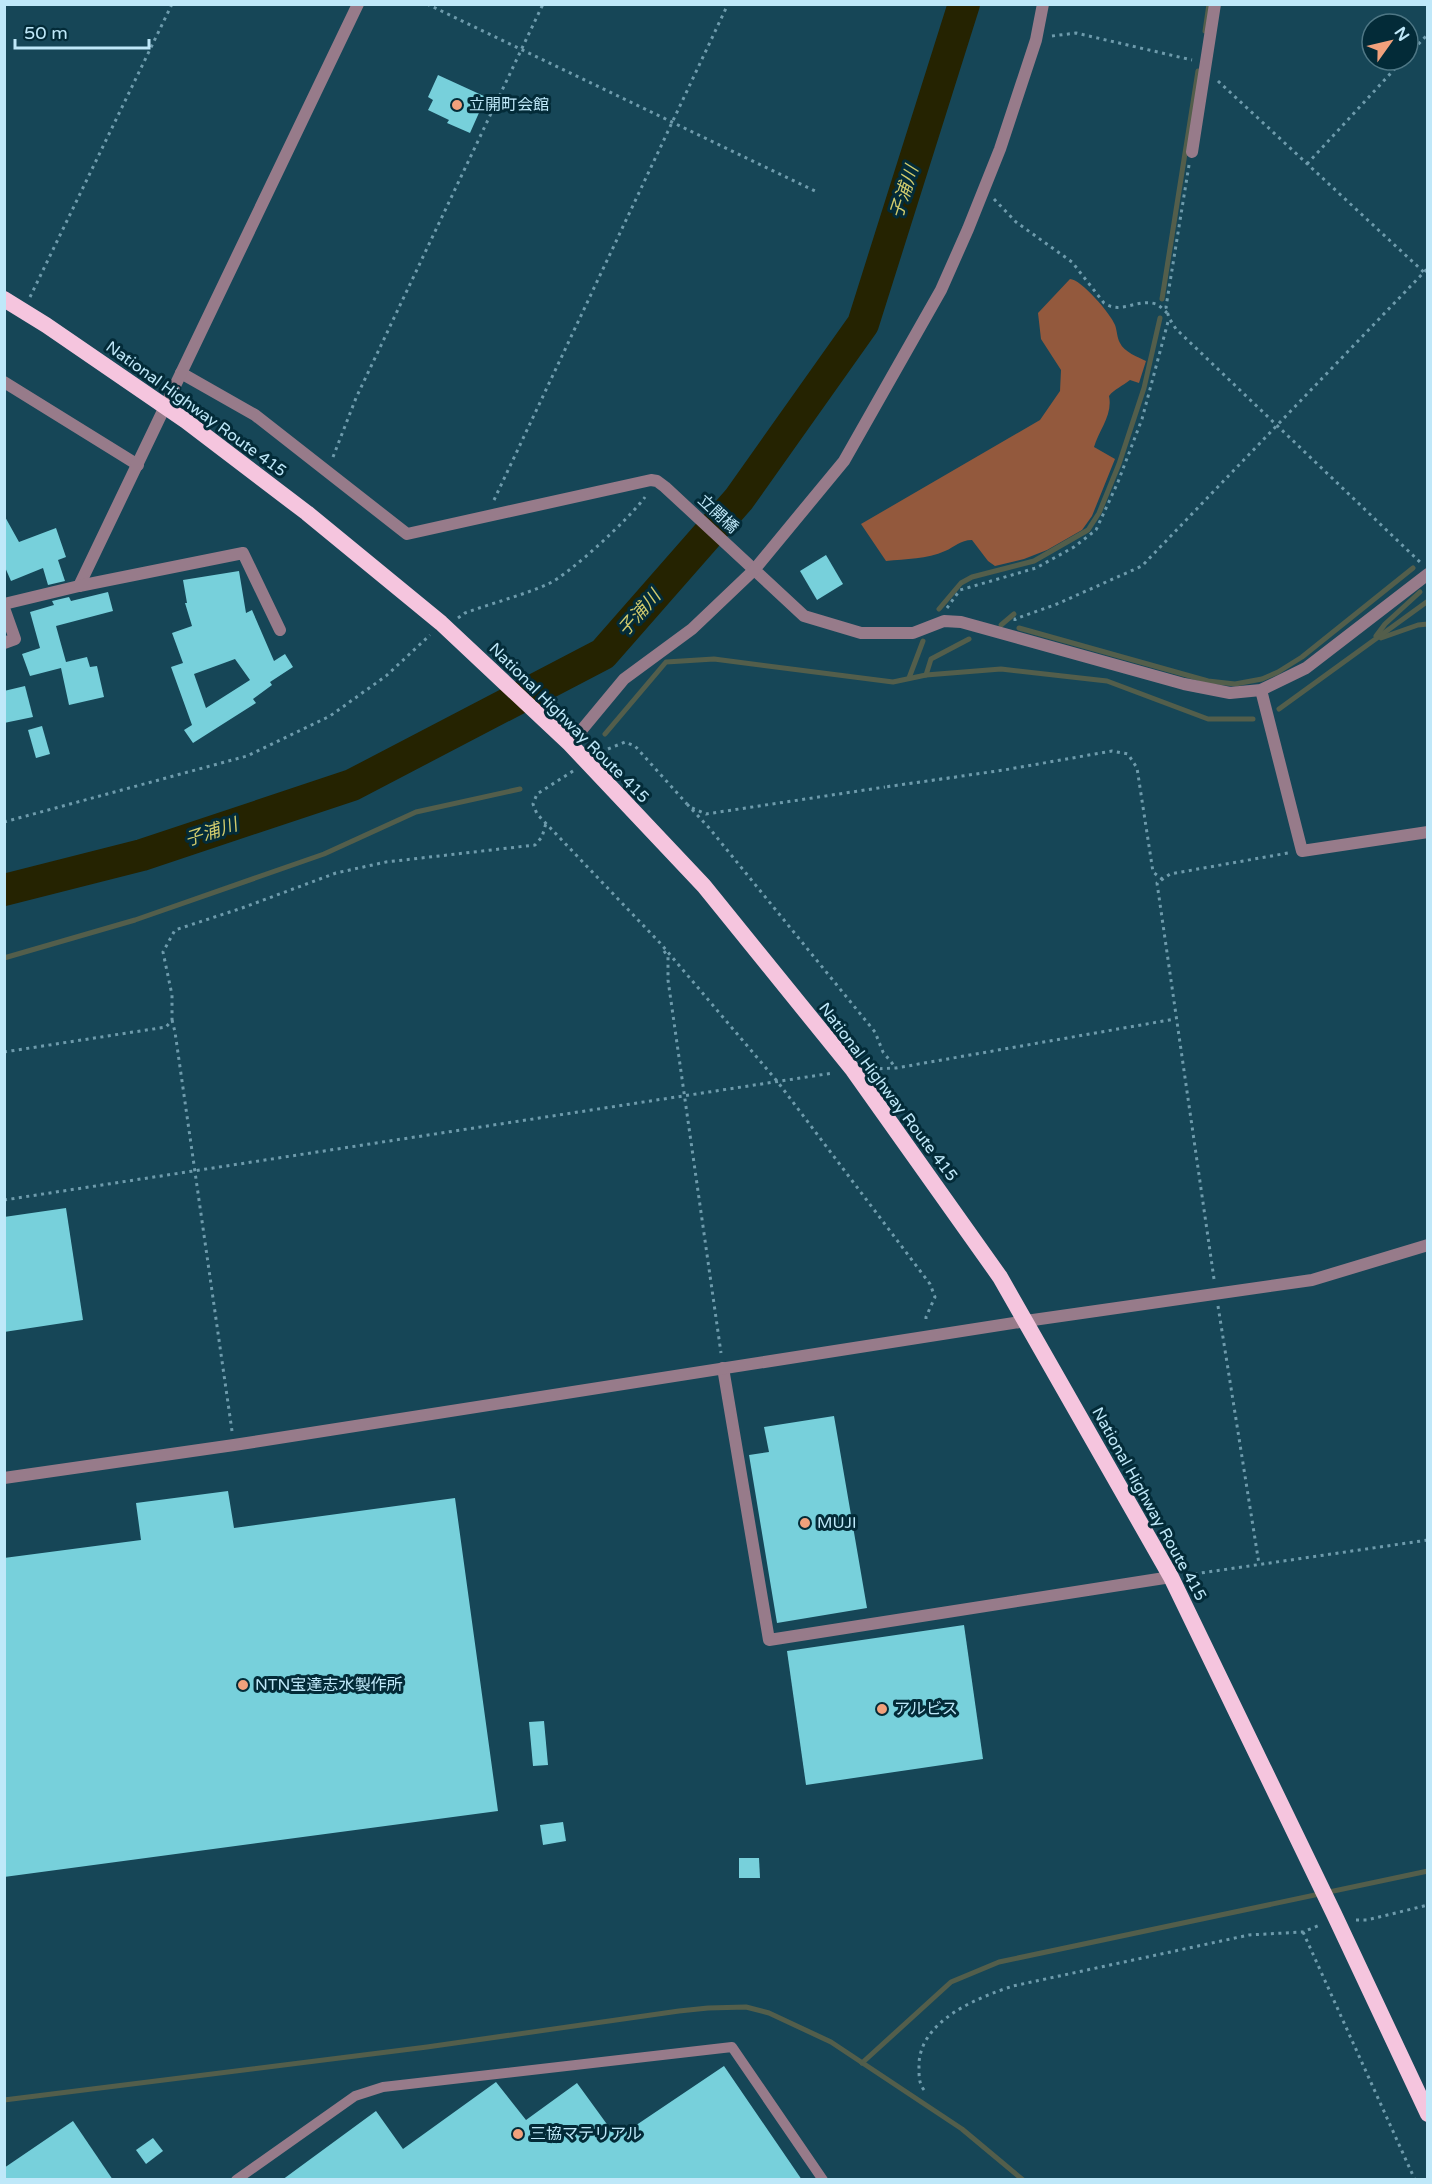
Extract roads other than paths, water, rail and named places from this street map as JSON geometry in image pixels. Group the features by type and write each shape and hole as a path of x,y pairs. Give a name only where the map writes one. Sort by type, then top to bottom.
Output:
{"highway":[{"name":"National Highway Route 415","path":"4,299 166,406 307,513 447,628 570,744 704,886 853,1070 1000,1277 1171,1577 1336,1917 1428,2114"}],"street":[{"path":"79,585 358,4"},
{"path":"570,744 624,679 692,628 751,567 844,460 941,290 1000,149 1036,40 1043,4"},
{"path":"1192,152 1215,4"},
{"name":"立開橋","path":"181,373 255,415 407,534 651,480 657,481 804,616 861,633 913,633 944,621 961,622 1184,684 1230,693 1261,690"},
{"path":"4,382 138,465"},
{"path":"4,643 15,639 4,606 79,585 243,553 280,630"},
{"path":"1426,574 1306,668 1261,690 1302,851 1428,832"},
{"path":"4,1478 234,1445 1026,1321 1312,1280 1428,1245"},
{"path":"723,1368 769,1640 1171,1577"}],"lane":[{"path":"236,2180 355,2096 384,2087 732,2047 824,2180"}],"waterway":[{"name":"子浦川","path":"4,890 142,855 352,785 603,654 739,499 863,324 964,4"},
{"path":"1205,31 1209,4"},
{"path":"1162,299 1198,71"},
{"path":"939,609 961,583 972,577 1034,561 1088,530 1099,513 1119,464 1144,388 1160,318"},
{"path":"1019,628 1208,681 1235,684 1262,679 1302,657 1413,568"},
{"path":"1376,636 1385,624 1420,592"},
{"path":"1279,709 1428,601"},
{"path":"1001,625 1014,614"},
{"path":"1381,638 1418,625 1428,624"},
{"path":"926,675 931,659 969,639"},
{"path":"909,678 923,641"},
{"path":"605,734 666,662 714,659 893,682 926,675 1001,669 1107,681 1208,719 1253,719"},
{"path":"4,958 135,920 324,854 416,812 520,789"},
{"path":"862,2063 951,1982 999,1962 1428,1871"},
{"path":"4,2100 427,2047 679,2011 746,2007 769,2013 831,2042 962,2129 1023,2180"}],"place":[{"name":"立開町会館","path":"457,105"},
{"name":"MUJI","path":"805,1523"},
{"name":"NTN宝達志水製作所","path":"243,1685"},
{"name":"アルビス","path":"882,1709"},
{"name":"三協マテリアル","path":"518,2134"}]}
